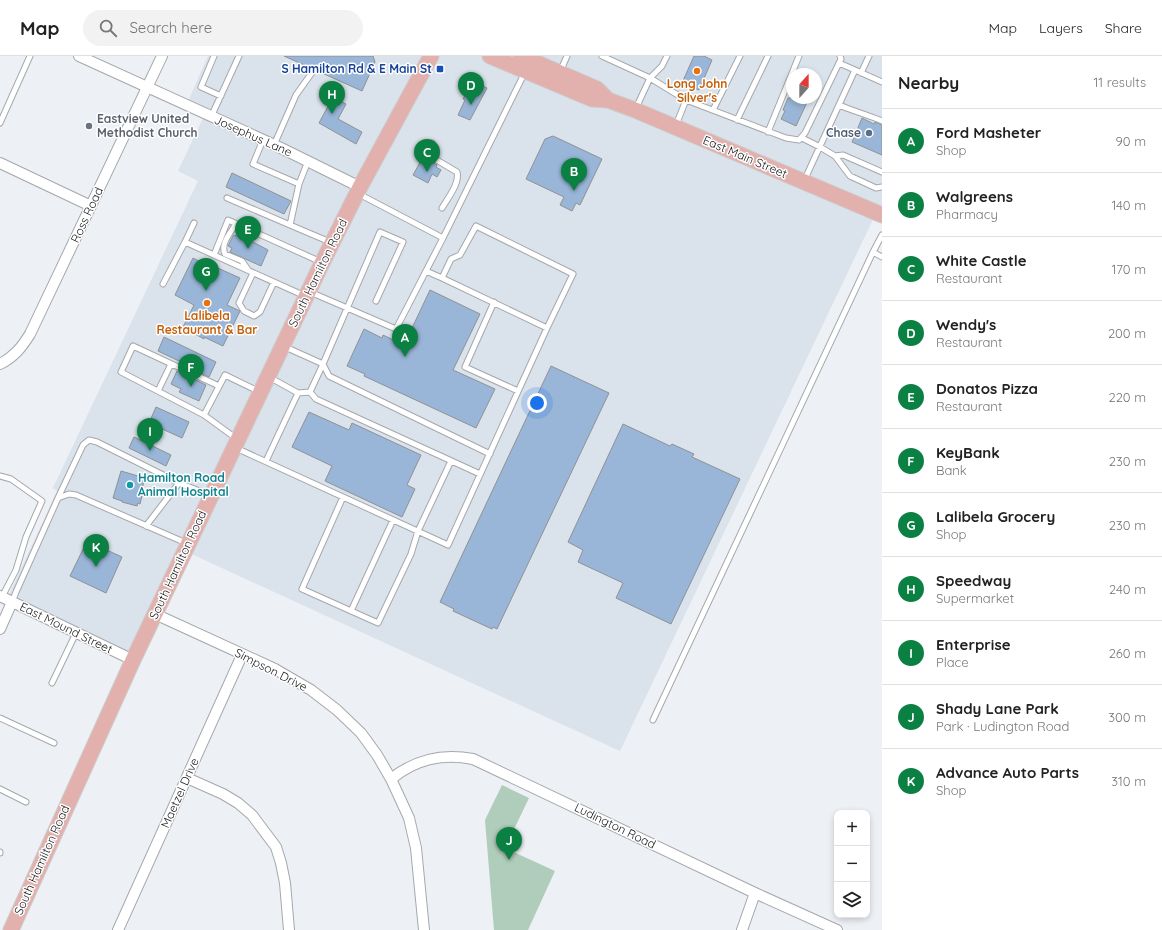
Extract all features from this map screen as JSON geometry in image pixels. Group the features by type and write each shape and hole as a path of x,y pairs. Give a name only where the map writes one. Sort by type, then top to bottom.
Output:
{"main road":[{"name":"South Hamilton Road","path":"11,930 133,660 282,346 359,190 431,56"},
{"name":"East Main Street","path":"490,56 592,99 608,100 635,110 882,215"},
{"name":"East Main Street","path":"521,56 597,89 608,100"}],"street":[{"name":"Josephus Lane","path":"79,56 308,161 359,190"},
{"name":"Ross Road","path":"0,364 15,355 30,334 162,56"},
{"path":"0,163 91,206"},
{"name":"East Mound Street","path":"1,597 133,660"},
{"path":"0,629 12,602"},
{"name":"Simpson Drive","path":"155,614 275,669 311,690 337,710 361,733 377,755 391,779 409,818 416,848 424,930"},
{"name":"Maetzel Drive","path":"118,930 242,655"},
{"name":"Ludington Road","path":"391,779 402,770 418,762 450,756 473,759 755,893 837,930"},
{"path":"186,778 224,794 238,803 252,815 276,847 285,883 289,930"},
{"path":"742,930 755,893"}],"lane":[{"path":"0,123 30,56"},
{"path":"214,56 200,87 221,96"},
{"path":"211,117 239,56"},
{"path":"560,73 567,56"},
{"path":"602,56 650,78 686,100 786,138 799,140 802,138 835,156 850,176 876,188 882,186"},
{"path":"635,110 650,78 662,66 667,56"},
{"path":"713,110 740,56"},
{"path":"738,120 768,56"},
{"path":"768,132 799,56"},
{"path":"802,138 841,59 840,56"},
{"path":"861,73 870,56"},
{"path":"838,63 882,82"},
{"path":"804,182 855,70"},
{"path":"184,242 274,282 346,308 396,330 526,72"},
{"path":"274,146 296,95 311,74"},
{"path":"675,127 686,100"},
{"path":"839,104 882,121"},
{"path":"263,140 254,164 299,184"},
{"path":"432,143 430,153 435,159 456,172 458,175 457,181 442,208"},
{"path":"835,156 843,155 882,172"},
{"path":"290,224 299,184 308,161"},
{"path":"359,190 443,238"},
{"path":"227,198 332,243"},
{"path":"214,255 228,220 322,263"},
{"path":"163,284 194,222"},
{"path":"236,224 229,234 223,250 225,254 242,261 251,272"},
{"path":"219,386 133,346 121,372 204,415 236,443 266,461 448,545 573,274 476,226 460,255 451,259 442,278"},
{"path":"310,392 380,232 404,242 376,301"},
{"path":"653,720 882,235"},
{"path":"874,252 882,257"},
{"path":"426,271 547,328"},
{"path":"251,272 239,303 244,311 254,316 260,312 274,282"},
{"path":"494,302 465,367 518,391"},
{"path":"282,346 322,364 329,376 490,454"},
{"path":"158,391 171,364"},
{"path":"204,415 225,375 260,392"},
{"path":"268,377 298,393 310,392"},
{"path":"310,392 316,399 480,474"},
{"path":"266,461 298,393"},
{"path":"12,602 83,445 89,440 97,442 179,483 211,496"},
{"path":"343,497 302,589 378,623 411,554 418,531 451,461"},
{"path":"0,476 11,479 42,500 26,537 16,570 1,597"},
{"path":"146,526 179,483"},
{"path":"58,498 69,494 76,495 188,544"},
{"path":"351,611 393,520"},
{"path":"52,683 76,633"},
{"path":"0,718 54,743"},
{"path":"0,789 26,802"}],"shaded area":[{"path":"208,56 882,56 882,215 876,213 620,751 185,551 133,659 7,599 57,491 53,488 198,181 178,171 204,116 185,108"}],"green space":[{"path":"502,785 529,798 505,848 555,871 528,930 494,930 485,820"}],"building":[{"path":"284,56 373,56 375,62 362,91"},
{"name":"Long John Silver's","path":"694,56 704,56 712,60 699,90 682,83"},
{"path":"473,81 487,88 470,120 458,115 465,100 463,99"},
{"path":"333,97 346,104 338,119 362,132 356,144 319,123"},
{"path":"786,103 806,104 796,126 781,119 785,111 783,110"},
{"name":"Chase","path":"862,118 874,124 875,122 882,125 882,155 852,142"},
{"path":"553,136 602,159 580,205 576,203 572,211 560,205 564,197 526,179 545,139"},
{"path":"423,157 437,165 436,167 441,170 437,177 432,174 428,183 413,175"},
{"path":"232,173 291,201 284,214 226,187"},
{"path":"238,234 268,250 261,266 230,252 232,248 228,246 233,236 237,236"},
{"path":"193,258 210,267 211,265 240,278 227,305 240,311 223,346 204,337 204,339 183,327 194,305 175,295"},
{"path":"430,290 480,314 453,370 495,389 476,428 364,376 365,374 347,366 364,329 382,338 383,335 404,345"},
{"path":"164,337 216,362 209,377 158,351"},
{"path":"551,366 609,393 497,629 493,627 492,629 453,611 454,609 440,602"},
{"path":"177,371 206,385 199,401 179,392 181,389 171,384"},
{"path":"156,407 189,422 182,438 149,423"},
{"path":"309,412 349,430 352,423 421,455 407,485 415,489 402,517 325,481 332,466 292,447"},
{"path":"623,424 670,446 672,444 694,454 692,457 740,479 671,624 616,598 623,583 578,562 583,550 568,542"},
{"path":"134,437 171,455 166,466 129,448"},
{"name":"Hamilton Road Animal Hospital","path":"121,471 145,478 141,492 143,492 140,504 138,503 137,506 113,498"},
{"path":"87,541 122,557 106,593 70,576"}],"place":[{"name":"S Hamilton Rd & E Main St","path":"440,69"},
{"name":"Long John Silver's","path":"697,71"},
{"name":"Wendy's","path":"471,105"},
{"name":"Speedway","path":"332,114"},
{"name":"Eastview United Methodist Church","path":"89,126"},
{"name":"Chase","path":"869,133"},
{"name":"White Castle","path":"427,172"},
{"name":"Walgreens","path":"574,191"},
{"name":"Donatos Pizza","path":"248,249"},
{"name":"Lalibela Grocery","path":"206,291"},
{"name":"Lalibela Restaurant & Bar","path":"207,303"},
{"name":"Ford Masheter","path":"405,357"},
{"name":"KeyBank","path":"191,387"},
{"name":"Enterprise","path":"150,451"},
{"name":"Hamilton Road Animal Hospital","path":"130,485"},
{"name":"Advance Auto Parts","path":"96,567"},
{"name":"Shady Lane Park","path":"509,860"}]}
